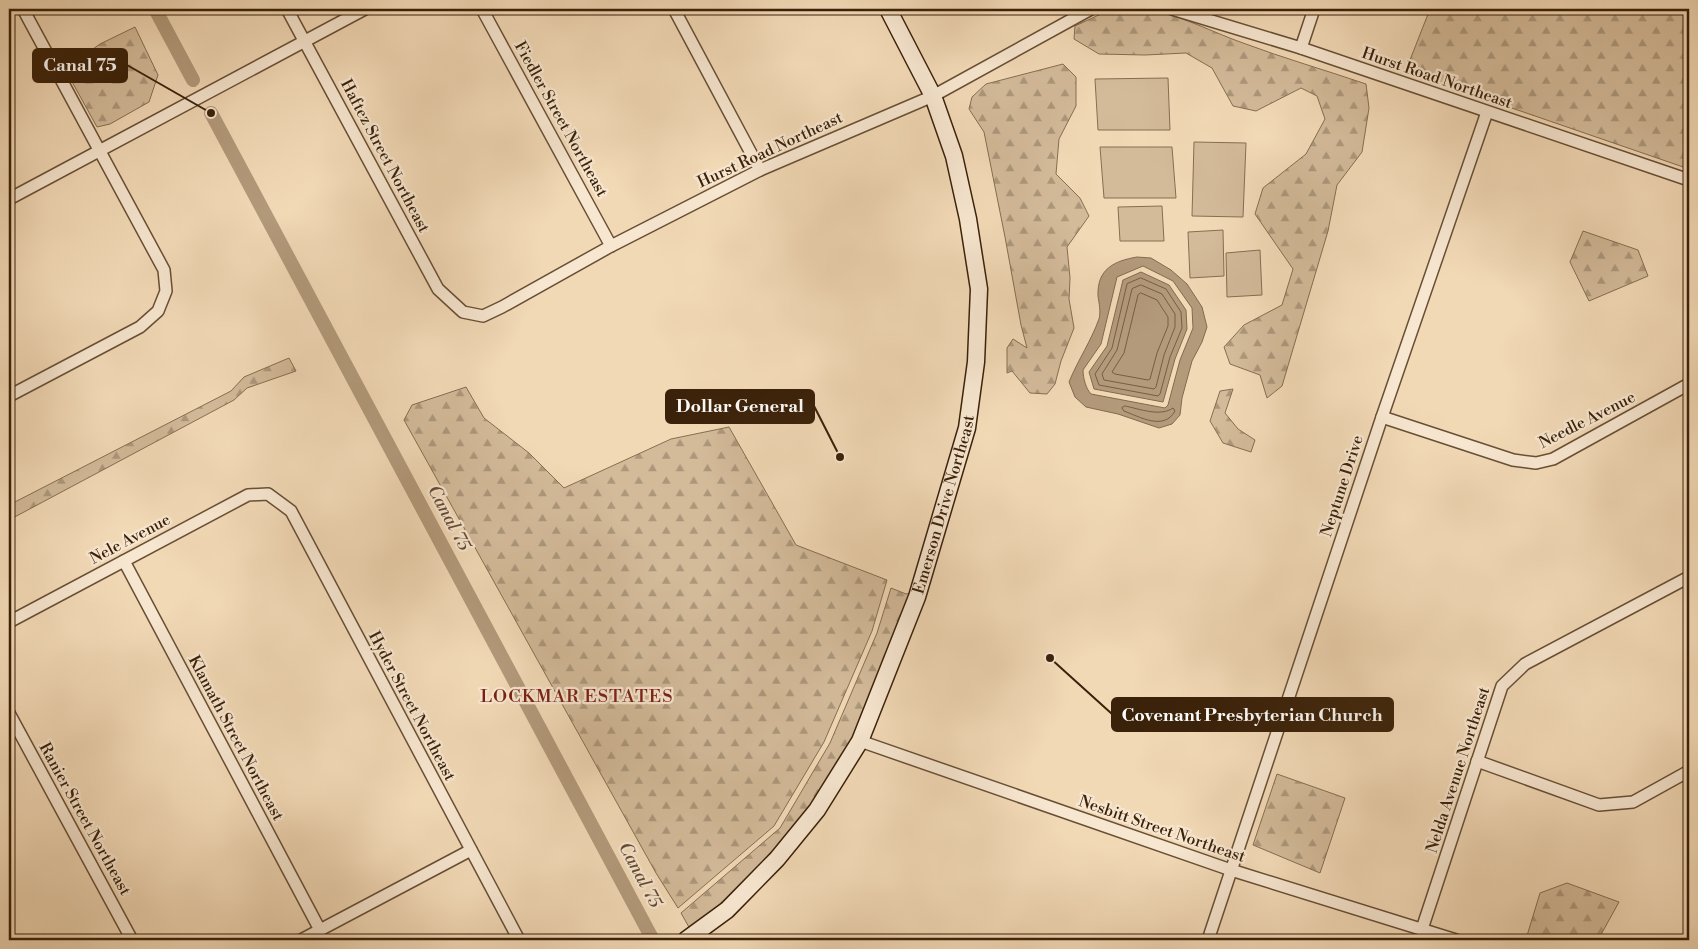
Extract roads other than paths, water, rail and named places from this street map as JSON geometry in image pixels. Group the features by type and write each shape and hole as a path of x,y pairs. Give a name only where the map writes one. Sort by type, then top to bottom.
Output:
{"street":[{"path":"9,396 140,327 158,311 166,291 164,270 23,9"},
{"name":"Haftez Street Northeast","path":"287,9 438,289 463,312"},
{"path":"9,199 365,9"},
{"name":"Fiedler Street Northeast","path":"482,9 611,246"},
{"path":"674,9 760,170"},
{"name":"Emerson Drive Northeast","path":"686,940 726,910 777,859 817,810 860,741 917,597 967,428 976,362 979,289 968,219 954,156 933,96 888,9"},
{"name":"Hurst Road Northeast","path":"463,312 483,316 502,307 611,246 760,170 933,96 1091,9"},
{"name":"Hurst Road Northeast","path":"1172,9 1301,48 1689,180"},
{"path":"1301,48 1314,9"},
{"name":"Neptune Drive","path":"1208,940 1382,417 1487,112"},
{"name":"Needle Avenue","path":"1382,417 1513,460 1536,463 1553,458 1689,384"},
{"name":"Nele Avenue","path":"9,622 248,495 268,494"},
{"name":"Hyder Street Northeast","path":"268,494 291,511 519,940"},
{"name":"Klamath Street Northeast","path":"124,561 320,930"},
{"name":"Nelda Avenue Northeast","path":"1422,928 1502,686 1525,664 1689,577"},
{"name":"Ranier Street Northeast","path":"9,713 132,940"},
{"name":"Nesbitt Street Northeast","path":"860,741 1231,870 1456,940"},
{"path":"1477,762 1600,805 1633,802 1689,770"},
{"path":"301,940 471,850"}],"water":[{"path":"1137,257 1151,258 1171,270 1187,284 1202,307 1207,327 1192,361 1182,398 1180,415 1172,424 1159,428 1118,414 1086,407 1075,397 1069,382 1099,319 1098,287 1100,279 1114,264","holes":["1143,266 1173,281 1192,308 1193,328 1180,360 1168,405 1165,408 1091,394 1085,383 1083,370 1101,344 1117,277"]},
{"path":"1141,272 1169,285 1186,310 1187,329 1175,359 1163,402 1094,389 1089,372 1107,346 1123,280"}],"waterway":[{"name":"Canal 75","path":"155,9 193,80"},
{"name":"Canal 75","path":"211,113 653,940"}],"place":[{"name":"Canal 75","path":"211,113"},
{"name":"Dollar General","path":"840,457"},
{"name":"Covenant Presbyterian Church","path":"1050,658"}],"district":[{"name":"LOCKMAR ESTATES","path":"577,696"}]}
